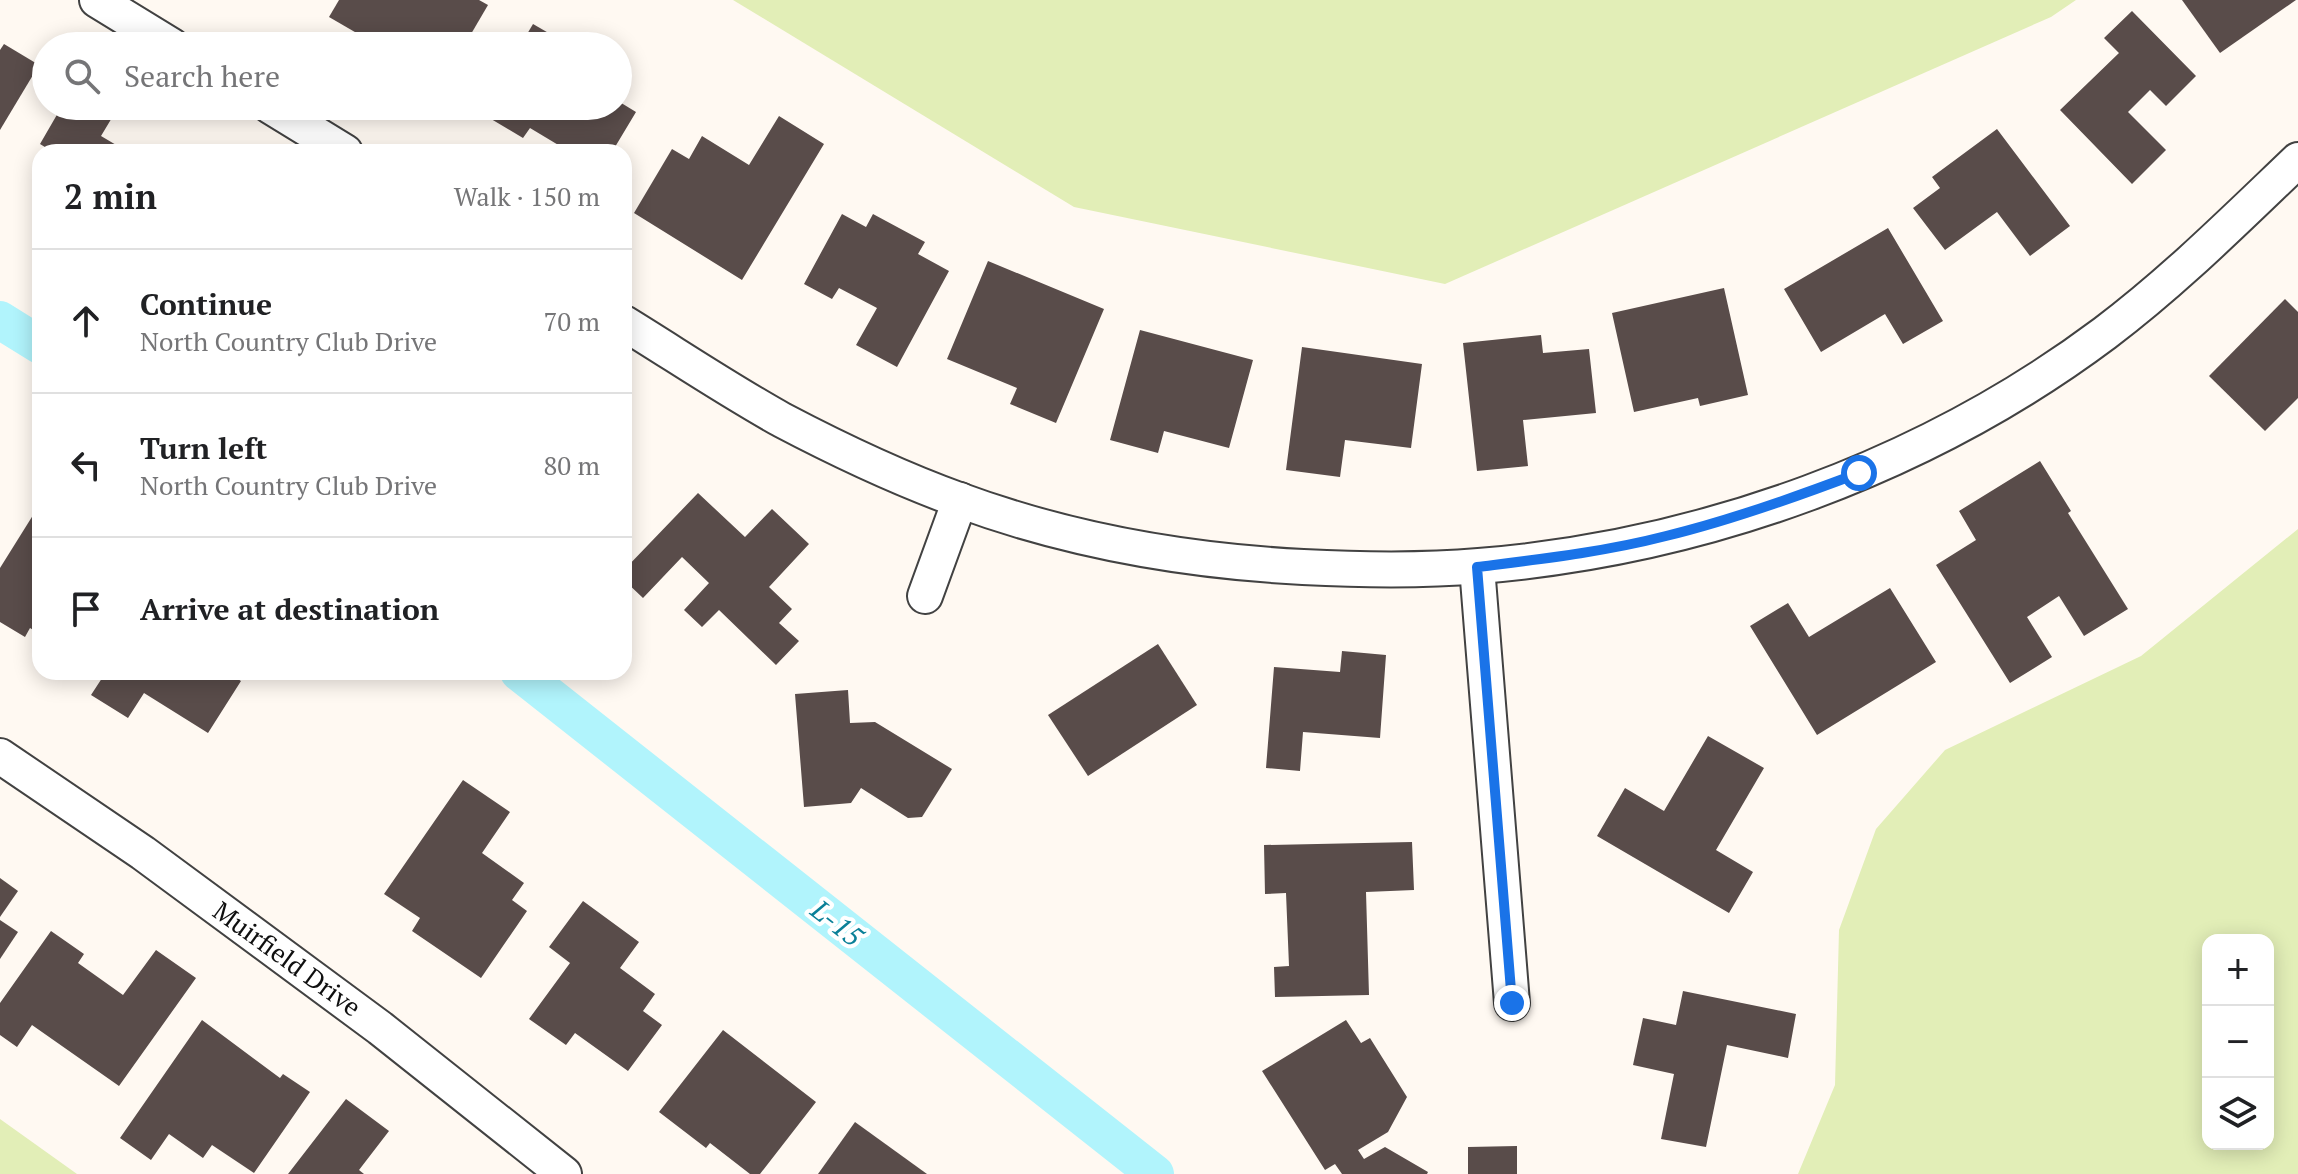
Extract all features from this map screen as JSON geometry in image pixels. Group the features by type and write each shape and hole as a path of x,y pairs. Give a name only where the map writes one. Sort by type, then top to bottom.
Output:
{"street":[{"path":"97,0 149,32"},
{"path":"293,120 332,144"},
{"path":"632,328 780,419 871,464 960,500 1027,522 1126,547 1227,563 1373,570 1477,567 1565,557 1763,509 1859,473 1951,429 2018,391 2103,334 2183,270 2298,160"},
{"path":"925,596 960,500"},
{"path":"1477,567 1512,1003"},
{"name":"Muirfield Drive","path":"0,756 143,853 380,1028 564,1174"}],"green space":[{"path":"733,0 2076,0 2051,17 1445,284 1074,207"},
{"path":"2298,529 2298,1174 1798,1174 1835,1085 1839,930 1876,829 1945,750 2141,656"},
{"path":"0,1119 77,1174 0,1174"}],"building":[{"path":"339,0 479,0 488,5 472,32 355,32 329,17"},
{"path":"2182,0 2296,0 2220,53"},
{"path":"2132,11 2196,76 2166,106 2150,90 2128,112 2166,150 2132,184 2060,110 2119,53 2104,38"},
{"path":"533,24 547,32 528,32"},
{"path":"4,44 32,61 32,77 0,130 0,50"},
{"path":"779,116 824,144 742,280 634,213 672,149 689,159 702,136 749,165"},
{"path":"54,120 111,120 101,136 114,144 40,144"},
{"path":"493,120 631,120 617,144 557,144 530,128 523,138"},
{"path":"1997,129 2070,226 2030,256 1997,212 1945,250 1913,208 1940,188 1932,177"},
{"path":"842,214 866,227 873,214 925,242 918,254 949,271 897,367 856,345 877,308 839,288 832,299 804,284"},
{"path":"1888,228 1943,321 1903,344 1885,314 1821,352 1784,289"},
{"path":"988,261 1104,309 1056,423 1010,404 1017,388 947,359"},
{"path":"1724,288 1748,395 1700,406 1698,398 1634,412 1612,313"},
{"path":"2285,299 2298,312 2298,398 2265,431 2209,376"},
{"path":"1140,330 1253,360 1229,448 1164,431 1158,453 1110,440"},
{"path":"1541,335 1543,353 1589,349 1596,413 1523,420 1528,466 1477,471 1463,343"},
{"path":"1302,347 1422,364 1411,448 1345,440 1340,477 1286,470"},
{"path":"2040,461 2071,511 2068,513 2128,609 2084,636 2059,596 2027,617 2052,657 2010,683 1936,565 1976,540 1959,511"},
{"path":"698,493 745,537 772,509 809,544 769,587 792,609 779,623 799,641 776,665 719,610 702,627 684,610 709,583 682,557 643,598 632,588 632,562"},
{"path":"32,517 32,629 25,637 0,622 0,568"},
{"path":"1890,588 1936,662 1817,735 1750,626 1788,603 1809,637"},
{"path":"1158,644 1197,705 1088,776 1048,715"},
{"path":"1342,651 1386,655 1380,738 1303,732 1300,771 1266,768 1274,667 1340,672"},
{"path":"101,680 241,681 208,733 144,693 128,718 91,695"},
{"path":"848,690 850,723 875,722 952,769 922,817 908,818 861,788 851,803 804,807 795,694"},
{"path":"1708,736 1764,768 1716,850 1753,872 1729,913 1597,836 1625,788 1664,811"},
{"path":"463,780 510,812 482,853 524,883 512,900 527,911 481,978 412,931 420,918 384,894"},
{"path":"1412,842 1414,890 1366,892 1369,995 1275,997 1274,967 1289,966 1286,893 1265,894 1264,845"},
{"path":"0,878 18,891 0,917"},
{"path":"583,901 639,942 620,968 655,994 643,1011 662,1025 628,1071 575,1033 566,1045 529,1019 570,963 549,947"},
{"path":"0,920 18,932 0,959"},
{"path":"51,931 84,954 78,963 123,995 156,950 196,978 119,1086 32,1025 17,1047 0,1035 0,1003"},
{"path":"1683,991 1796,1014 1788,1058 1727,1045 1706,1147 1661,1139 1674,1074 1633,1065 1643,1018 1676,1025"},
{"path":"202,1020 280,1078 283,1074 310,1092 254,1173 212,1145 203,1158 169,1134 151,1160 120,1138"},
{"path":"1346,1020 1361,1043 1370,1038 1407,1097 1388,1132 1358,1150 1364,1159 1385,1147 1427,1174 1342,1174 1335,1164 1325,1170 1262,1071"},
{"path":"723,1030 816,1102 760,1174 750,1174 710,1143 706,1148 659,1112"},
{"path":"346,1099 389,1131 359,1170 364,1174 288,1174"},
{"path":"855,1122 927,1174 818,1174"},
{"path":"1517,1146 1517,1174 1468,1174 1468,1147"}],"waterway":[{"name":"L-15","path":"0,320 32,340"},
{"name":"L-15","path":"529,680 1155,1174"}],"route":[{"path":"1512,1003 1477,567 1565,557 1665,537 1763,509 1859,473"}]}
